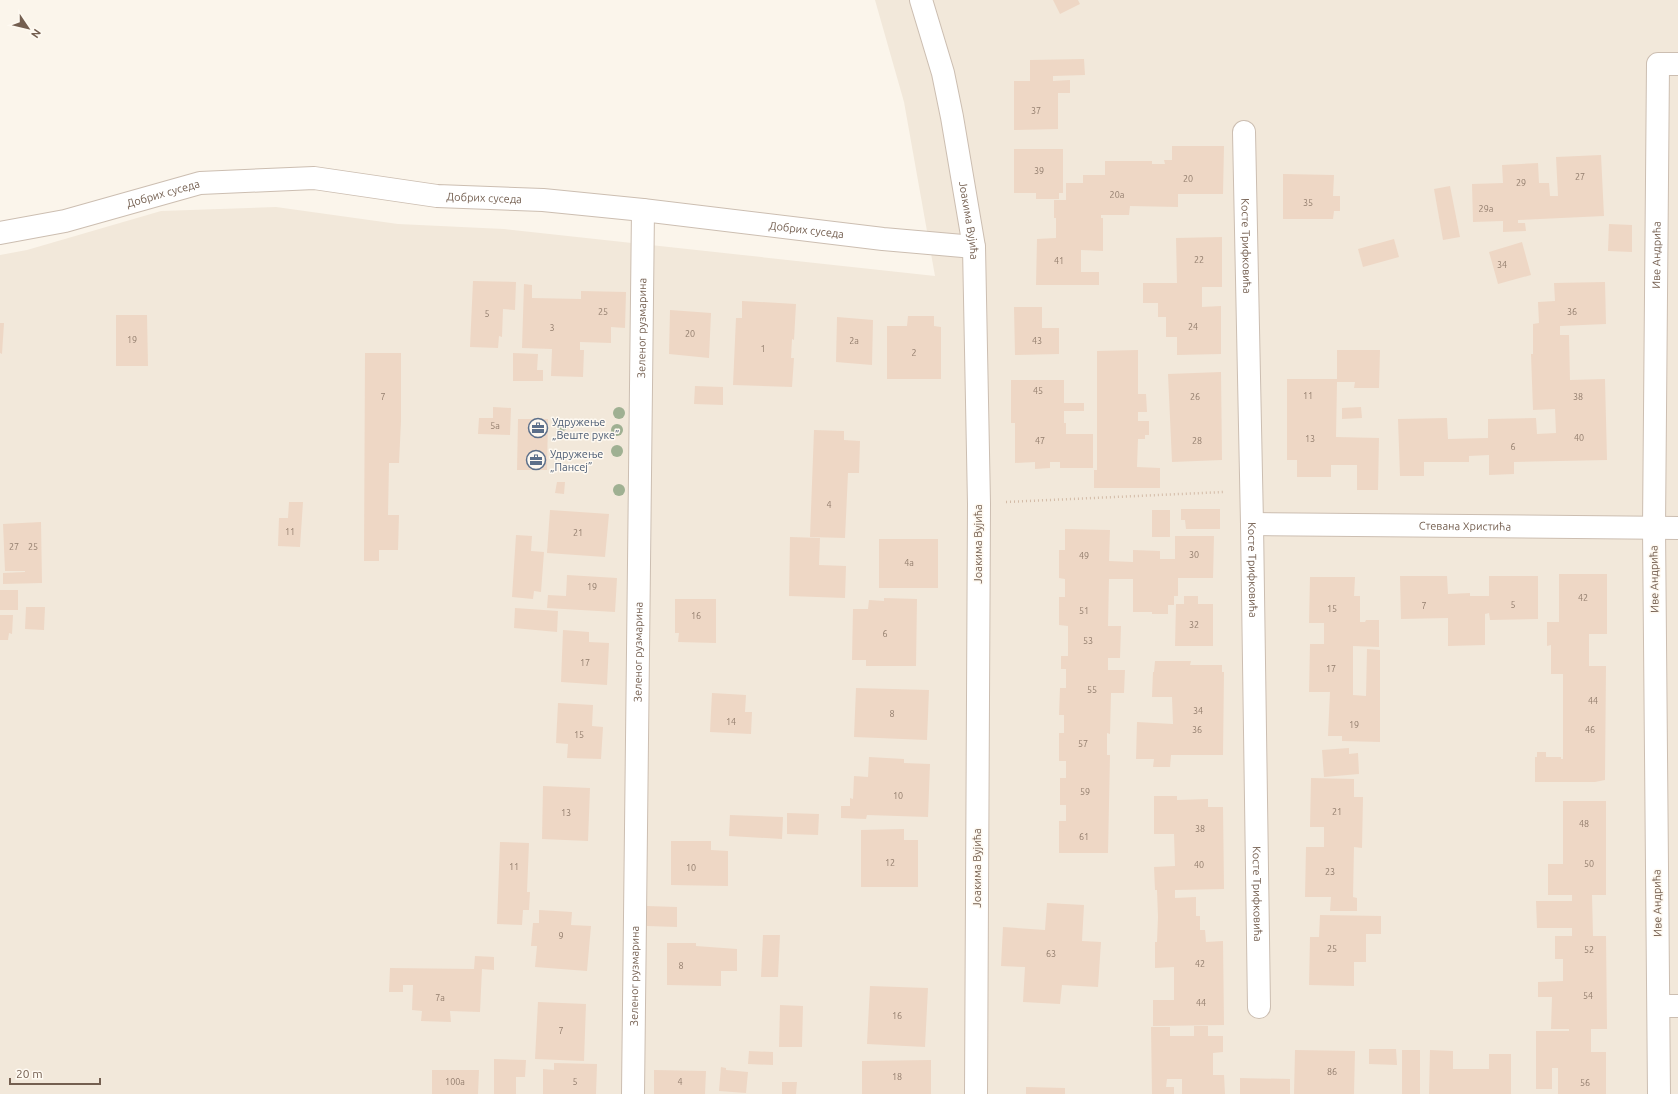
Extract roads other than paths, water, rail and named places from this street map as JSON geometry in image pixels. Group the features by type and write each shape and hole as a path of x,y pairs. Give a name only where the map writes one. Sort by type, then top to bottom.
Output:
{"street":[{"name":"Јоакима Вујића","path":"921,0 943,73 974,247 978,504 976,1094"},
{"name":"Иве Андрића","path":"1659,1094 1668,1006 1654,528 1668,64"},
{"name":"Косте Трифковића","path":"1244,132 1252,524 1259,1007"},
{"name":"Добрих суседа","path":"0,233 65,221 200,183 314,178 437,196 543,200 643,210 883,239 974,247"},
{"name":"Зеленог рузмарина","path":"633,1094 643,210"},
{"name":"Стевана Христића","path":"1252,524 1678,528"}],"place":[{"name":"Удружење „Веште руке”","path":"538,428"},
{"name":"Удружење „Пансеј”","path":"536,460"}]}
